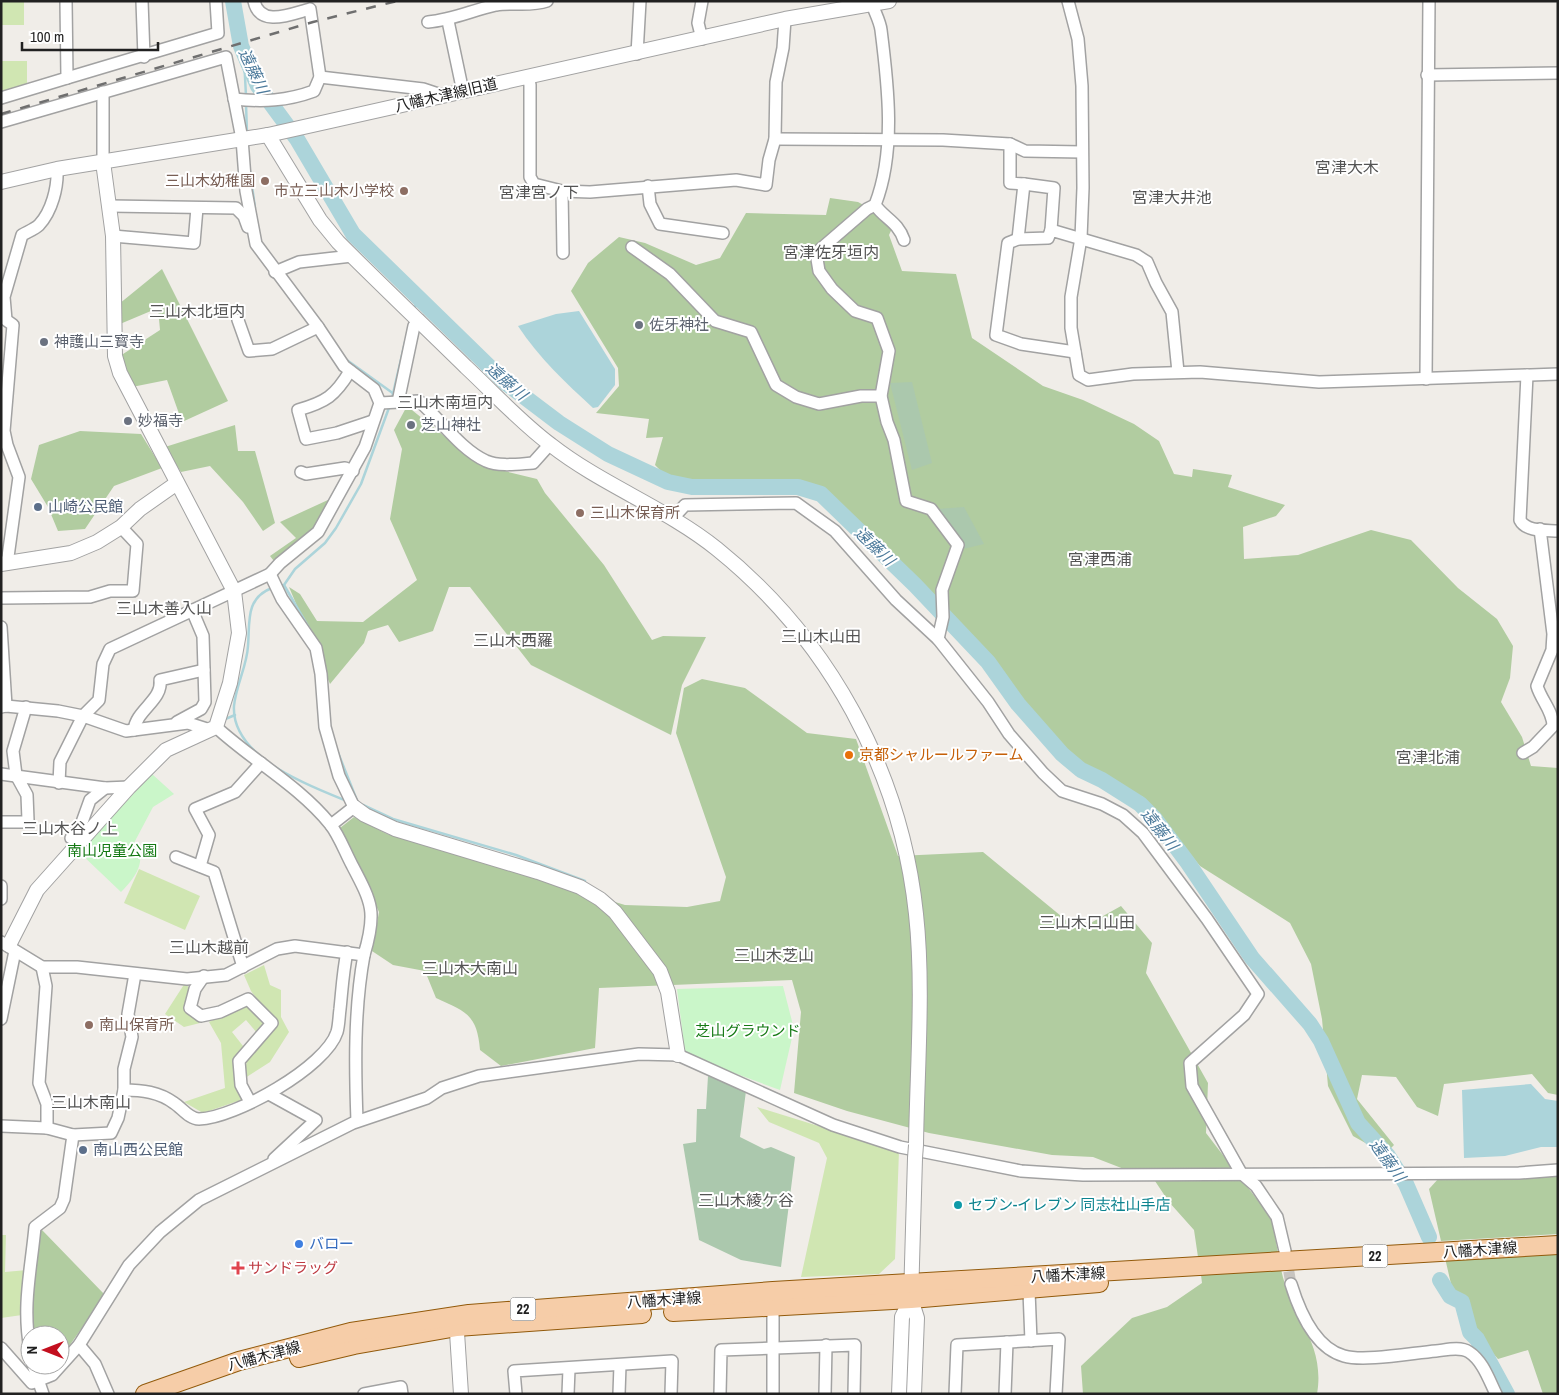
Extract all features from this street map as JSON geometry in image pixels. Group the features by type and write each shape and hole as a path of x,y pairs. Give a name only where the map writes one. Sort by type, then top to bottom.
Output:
{"main road":[{"name":"八幡木津線","path":"145,1394 239,1362 334,1337 457,1321 773,1298 911,1291 1192,1268 1558,1245"},
{"name":"八幡木津線","path":"911,1291 1029,1291 1081,1286 1192,1268"},
{"name":"八幡木津線","path":"179,1394 292,1359 457,1321"}],"street":[{"path":"66,1 67,78"},
{"path":"142,1 144,57"},
{"path":"1,98 144,57 218,33 216,1"},
{"path":"234,99 278,100 314,90 320,77 310,9 274,18 263,16 255,9 254,1"},
{"path":"428,22 448,20 498,5 537,5 547,1"},
{"path":"637,54 640,1"},
{"path":"702,1 698,23 702,39"},
{"name":"八幡木津線旧道","path":"1,182 57,170 274,134 528,76 637,54 785,19 889,1"},
{"path":"1068,1 1078,39 1082,86 1083,188 1081,238 1071,297 1071,328 1079,375 1088,380 1178,372 1240,374 1267,379 1320,382 1558,374"},
{"path":"1426,379 1428,1"},
{"path":"872,3 881,29 886,100 887,141 885,163 875,205 816,253 819,271 832,289 855,311 877,318 889,351 881,396 887,422 894,440 906,501 931,508 958,545 942,590 943,617 938,639"},
{"path":"528,76 530,177 534,184 562,190 590,192 736,180 766,185 769,160 775,139 776,82 783,48 785,19"},
{"path":"448,20 463,92"},
{"path":"1,122 226,57 242,139 252,229 256,244 275,272 318,327 344,366 389,403 419,402 469,450 488,462 508,465 533,463 550,444"},
{"path":"1427,75 1558,73"},
{"path":"320,77 423,90 445,96"},
{"path":"1,1019 8,946 36,890 129,787 166,750 213,729 230,684 239,633 234,591 130,395 115,356 114,236 103,162 103,92"},
{"path":"274,134 320,220 352,256 550,444 586,468 673,518 716,548 744,572 796,627 822,660 854,712 886,781 910,866 916,914 919,954 911,1291 917,1318 914,1394"},
{"path":"775,139 943,140 1010,144 1025,151 1082,152"},
{"path":"1010,144 1010,182 1054,188 1051,230 1048,238 1018,239 1008,244 996,335 1021,344 1075,352"},
{"path":"57,170 53,201 39,225 22,235 3,297 6,320 13,326 4,403 4,431 7,445 20,477 4,564 71,554 97,542 121,527 140,508 177,483"},
{"path":"1018,239 1024,184"},
{"path":"648,186 650,204 660,224 723,233"},
{"path":"562,190 563,253"},
{"path":"875,205 880,212 896,222 904,240"},
{"path":"110,206 236,208 244,216 248,227 252,229"},
{"path":"114,236 194,243 197,208"},
{"path":"1051,230 1136,255 1147,262 1156,284 1172,312 1178,372"},
{"path":"632,247 670,274 715,321 751,332 776,384 796,397 819,404 862,396 881,396"},
{"path":"275,272 299,262 352,256"},
{"path":"238,320 249,351 272,349 318,327"},
{"path":"59,783 60,762 83,716 99,700 103,664 110,649 270,574 318,532 365,447 373,421 389,403 414,326 419,320"},
{"path":"350,371 340,389 323,402 298,410 306,439 337,433 373,421"},
{"path":"1527,374 1520,520 1522,526 1558,531"},
{"path":"301,472 306,474 346,468 353,471"},
{"path":"673,518 685,505 796,503 835,531 896,600 938,639 988,702 1009,734 1062,791 1102,804 1123,815 1143,833 1258,994 1244,1015 1190,1063 1192,1086 1241,1174 1256,1186 1277,1217 1286,1251"},
{"path":"1,598 90,597 110,591 133,591 137,544 121,527"},
{"path":"1523,753 1533,747 1553,726 1553,716 1537,686 1555,650 1554,597 1540,530"},
{"path":"270,574 282,599 316,648 321,674 325,727 339,776 354,807 365,815 395,829 538,872 580,887 600,899 615,912 652,958 663,976 671,1005 678,1055"},
{"path":"174,724 201,709 205,702 203,636 192,610"},
{"path":"1,628 4,706 26,707 83,716 126,731 188,723 213,729 292,786 331,825 366,892 372,913 371,932 360,977 355,1074 357,1122"},
{"path":"134,730 135,720 159,692 160,680 204,670"},
{"path":"1,822 25,822 28,820 28,795 16,776 13,751 26,707"},
{"path":"200,866 209,835 196,810 235,792 261,763"},
{"path":"1,774 104,788 129,787"},
{"path":"71,838 81,824 90,800 104,788"},
{"path":"331,825 354,807"},
{"path":"176,857 214,872 243,967"},
{"path":"1,886 1,899"},
{"path":"8,946 42,967 77,967 187,979 226,975 277,949 295,946 364,955"},
{"path":"124,1090 140,1090 158,1094 174,1103 185,1113 198,1119 269,1094 304,1070 324,1053 337,1032 347,952"},
{"path":"42,967 46,986 39,1083 47,1104 47,1128"},
{"path":"1,1126 47,1128 73,1136 111,1133 118,1118 124,1090 124,1069 132,1037 128,1014 135,974"},
{"path":"204,976 195,989 190,1008 201,1016 220,1012 248,999 272,1022 239,1061 241,1085 250,1102"},
{"path":"1,1348 32,1383 52,1375 79,1345 130,1265 160,1232 199,1200 357,1122 427,1098 442,1088 479,1076 638,1054 678,1055 833,1126 900,1147 1021,1171 1083,1175 1520,1174 1558,1170"},
{"path":"265,1167 316,1120 269,1094"},
{"path":"25,1325 26,1290 35,1227 60,1208 64,1199 73,1136"},
{"path":"1291,1284 1295,1297 1310,1325 1320,1341 1331,1350 1353,1358 1463,1349 1479,1360 1496,1394"},
{"path":"899,1394 902,1317 911,1291"},
{"path":"1029,1291 1031,1340"},
{"path":"773,1298 773,1394"},
{"path":"457,1321 461,1394"},
{"path":"955,1394 957,1345 1059,1339 1056,1394"},
{"path":"1005,1394 1007,1342"},
{"path":"824,1394 826,1344"},
{"path":"720,1394 721,1350 826,1344 855,1345 854,1394"},
{"path":"79,1345 95,1364 108,1394"},
{"path":"516,1394 514,1371 672,1361 671,1394"},
{"path":"619,1394 620,1365"},
{"path":"568,1394 569,1369"},
{"path":"37,1375 42,1394"},
{"path":"364,1394 401,1386 402,1394"}],"green space":[{"path":"1,1 24,1 24,25 1,25"},
{"path":"1,61 27,61 27,86 1,93"},
{"path":"830,198 858,202 895,222 889,235 902,271 956,274 972,338 1043,386 1083,400 1134,424 1159,441 1174,474 1192,477 1193,469 1232,475 1228,487 1285,505 1276,516 1243,527 1244,559 1298,555 1371,530 1411,540 1458,588 1497,619 1513,646 1510,678 1501,702 1522,737 1531,766 1558,768 1558,1095 1548,1093 1532,1074 1444,1084 1438,1116 1417,1107 1396,1077 1362,1075 1357,1099 1394,1145 1385,1154 1353,1136 1328,1086 1322,1019 1311,964 1290,923 1200,866 1143,797 1084,767 1064,751 1030,712 981,648 919,581 826,492 795,484 691,483 666,476 655,465 663,437 646,438 649,419 596,413 619,386 618,368 571,291 588,263 619,237 645,243 696,265 720,258 746,213 826,215"},
{"path":"162,269 228,401 182,422 167,380 132,387 120,356 160,330 158,308 120,324 119,304"},
{"path":"912,382 932,463 912,470 890,383"},
{"path":"407,406 480,465 537,479 545,493 604,565 652,640 663,636 706,637 682,685 671,735 531,665 470,587 449,587 433,631 399,642 388,625 368,631 364,643 330,684 289,587 300,594 317,621 363,622 417,580 390,519 402,449 394,430"},
{"path":"235,425 238,451 255,451 275,523 263,531 243,502 210,466 181,472 165,447"},
{"path":"80,431 141,434 162,468 114,486 85,529 58,531 48,507 31,479 39,445"},
{"path":"341,494 316,529 274,561 270,556 296,538 280,522"},
{"path":"964,507 984,544 963,549 937,509"},
{"path":"702,679 745,688 807,733 856,739 898,856 983,852 1078,930 1121,906 1152,943 1146,973 1208,1083 1206,1133 1272,1219 1278,1253 1198,1257 1194,1230 1169,1202 1155,1181 1093,1157 1052,1155 929,1133 847,1111 794,1093 801,1012 792,980 599,988 595,1048 501,1066 480,1050 473,1021 462,1011 436,998 425,971 393,965 372,951 379,912 340,828 354,817 387,834 625,905 687,907 720,901 726,877 676,733 684,688"},
{"name":"南山児童公園","path":"152,774 174,794 153,807 134,843 140,856 138,869 131,881 121,892 79,852"},
{"path":"139,869 200,896 185,930 124,903"},
{"path":"264,965 270,985 281,990 281,1017 289,1032 270,1062 245,1078 247,1056 276,1025 251,991 244,975"},
{"path":"185,983 190,989 187,1013 200,1023 184,1027 165,1014"},
{"name":"芝山グラウンド","path":"783,986 794,1029 780,1090 693,1058 685,1052 677,989"},
{"path":"250,1000 265,1023 257,1033 246,1020 232,1032 243,1046 236,1066 241,1100 203,1113 184,1102 225,1088 221,1043 209,1022"},
{"path":"708,1076 746,1091 740,1137 764,1149 771,1147 795,1157 781,1267 741,1260 699,1240 683,1144 696,1142 697,1109 706,1109"},
{"path":"757,1107 899,1151 895,1259 879,1274 801,1277 827,1158 819,1143 769,1122"},
{"path":"1558,1175 1558,1234 1441,1241 1429,1189 1439,1178"},
{"path":"42,1230 105,1295 70,1345 70,1325 30,1325 39,1232"},
{"path":"1,1235 6,1235 5,1272 27,1270 22,1315 1,1318"},
{"path":"1558,1251 1558,1394 1543,1394 1528,1350 1498,1359 1458,1314 1445,1258"},
{"path":"1281,1269 1285,1285 1312,1344 1318,1376 1317,1394 1083,1394 1081,1366 1132,1318 1167,1307 1202,1283 1201,1275"}],"water":[{"path":"579,311 615,369 615,385 598,407 593,408 563,380 526,338 518,326 556,314"},
{"path":"1531,1084 1545,1099 1558,1101 1558,1147 1541,1147 1505,1156 1464,1158 1462,1090"}],"waterway":[{"name":"遠藤川","path":"233,1 241,46 258,86 297,139 353,234 506,383 559,423 608,454 668,482 692,487 798,487 821,494 915,585 988,662 1018,704 1062,754 1081,770 1102,780 1140,804 1155,819 1188,863 1252,958 1310,1024 1321,1041 1358,1123 1388,1156 1406,1184 1429,1237"},
{"path":"244,58 246,96"},
{"path":"246,104 247,133"},
{"path":"250,171 255,208"},
{"path":"414,310 418,298"},
{"path":"392,398 405,342"},
{"path":"344,358 394,394"},
{"path":"280,586 284,585 295,569 325,543 336,528 361,484 390,405"},
{"path":"284,585 313,635"},
{"path":"272,588 263,592 253,604 249,620 247,653 234,706 236,724 245,740 258,755 275,767 313,787 347,801"},
{"path":"223,720 235,715"},
{"path":"337,750 358,803"},
{"path":"363,805 393,819 516,855 585,881"},
{"name":"遠藤川","path":"1440,1280 1450,1296 1462,1302 1470,1332 1477,1339 1507,1394"}],"tunnel":[{"path":"1286,1255 1291,1284"}],"railway":[{"path":"1,114 313,22 397,1"}],"place":[{"name":"三山木幼稚園","path":"265,181"},
{"name":"市立三山木小学校","path":"404,191"},
{"name":"佐牙神社","path":"639,325"},
{"name":"神護山三寳寺","path":"44,342"},
{"name":"妙福寺","path":"128,421"},
{"name":"芝山神社","path":"411,425"},
{"name":"山崎公民館","path":"38,507"},
{"name":"三山木保育所","path":"580,513"},
{"name":"京都シャルールファーム","path":"849,755"},
{"name":"南山保育所","path":"89,1025"},
{"name":"南山西公民館","path":"83,1150"},
{"name":"セブン-イレブン 同志社山手店","path":"958,1205"},
{"name":"バロー","path":"299,1244"},
{"name":"サンドラッグ","path":"238,1268"}],"district":[{"name":"宮津大木","path":"1347,167"},
{"name":"宮津宮ノ下","path":"539,192"},
{"name":"宮津大井池","path":"1172,197"},
{"name":"宮津佐牙垣内","path":"831,252"},
{"name":"三山木北垣内","path":"197,311"},
{"name":"三山木南垣内","path":"445,402"},
{"name":"宮津西浦","path":"1100,559"},
{"name":"三山木善入山","path":"164,608"},
{"name":"三山木山田","path":"821,636"},
{"name":"三山木西羅","path":"513,640"},
{"name":"宮津北浦","path":"1428,757"},
{"name":"三山木谷ノ上","path":"70,828"},
{"name":"三山木口山田","path":"1087,922"},
{"name":"三山木越前","path":"209,947"},
{"name":"三山木芝山","path":"774,955"},
{"name":"三山木大南山","path":"470,968"},
{"name":"三山木南山","path":"91,1102"},
{"name":"三山木綾ケ谷","path":"746,1200"}]}
